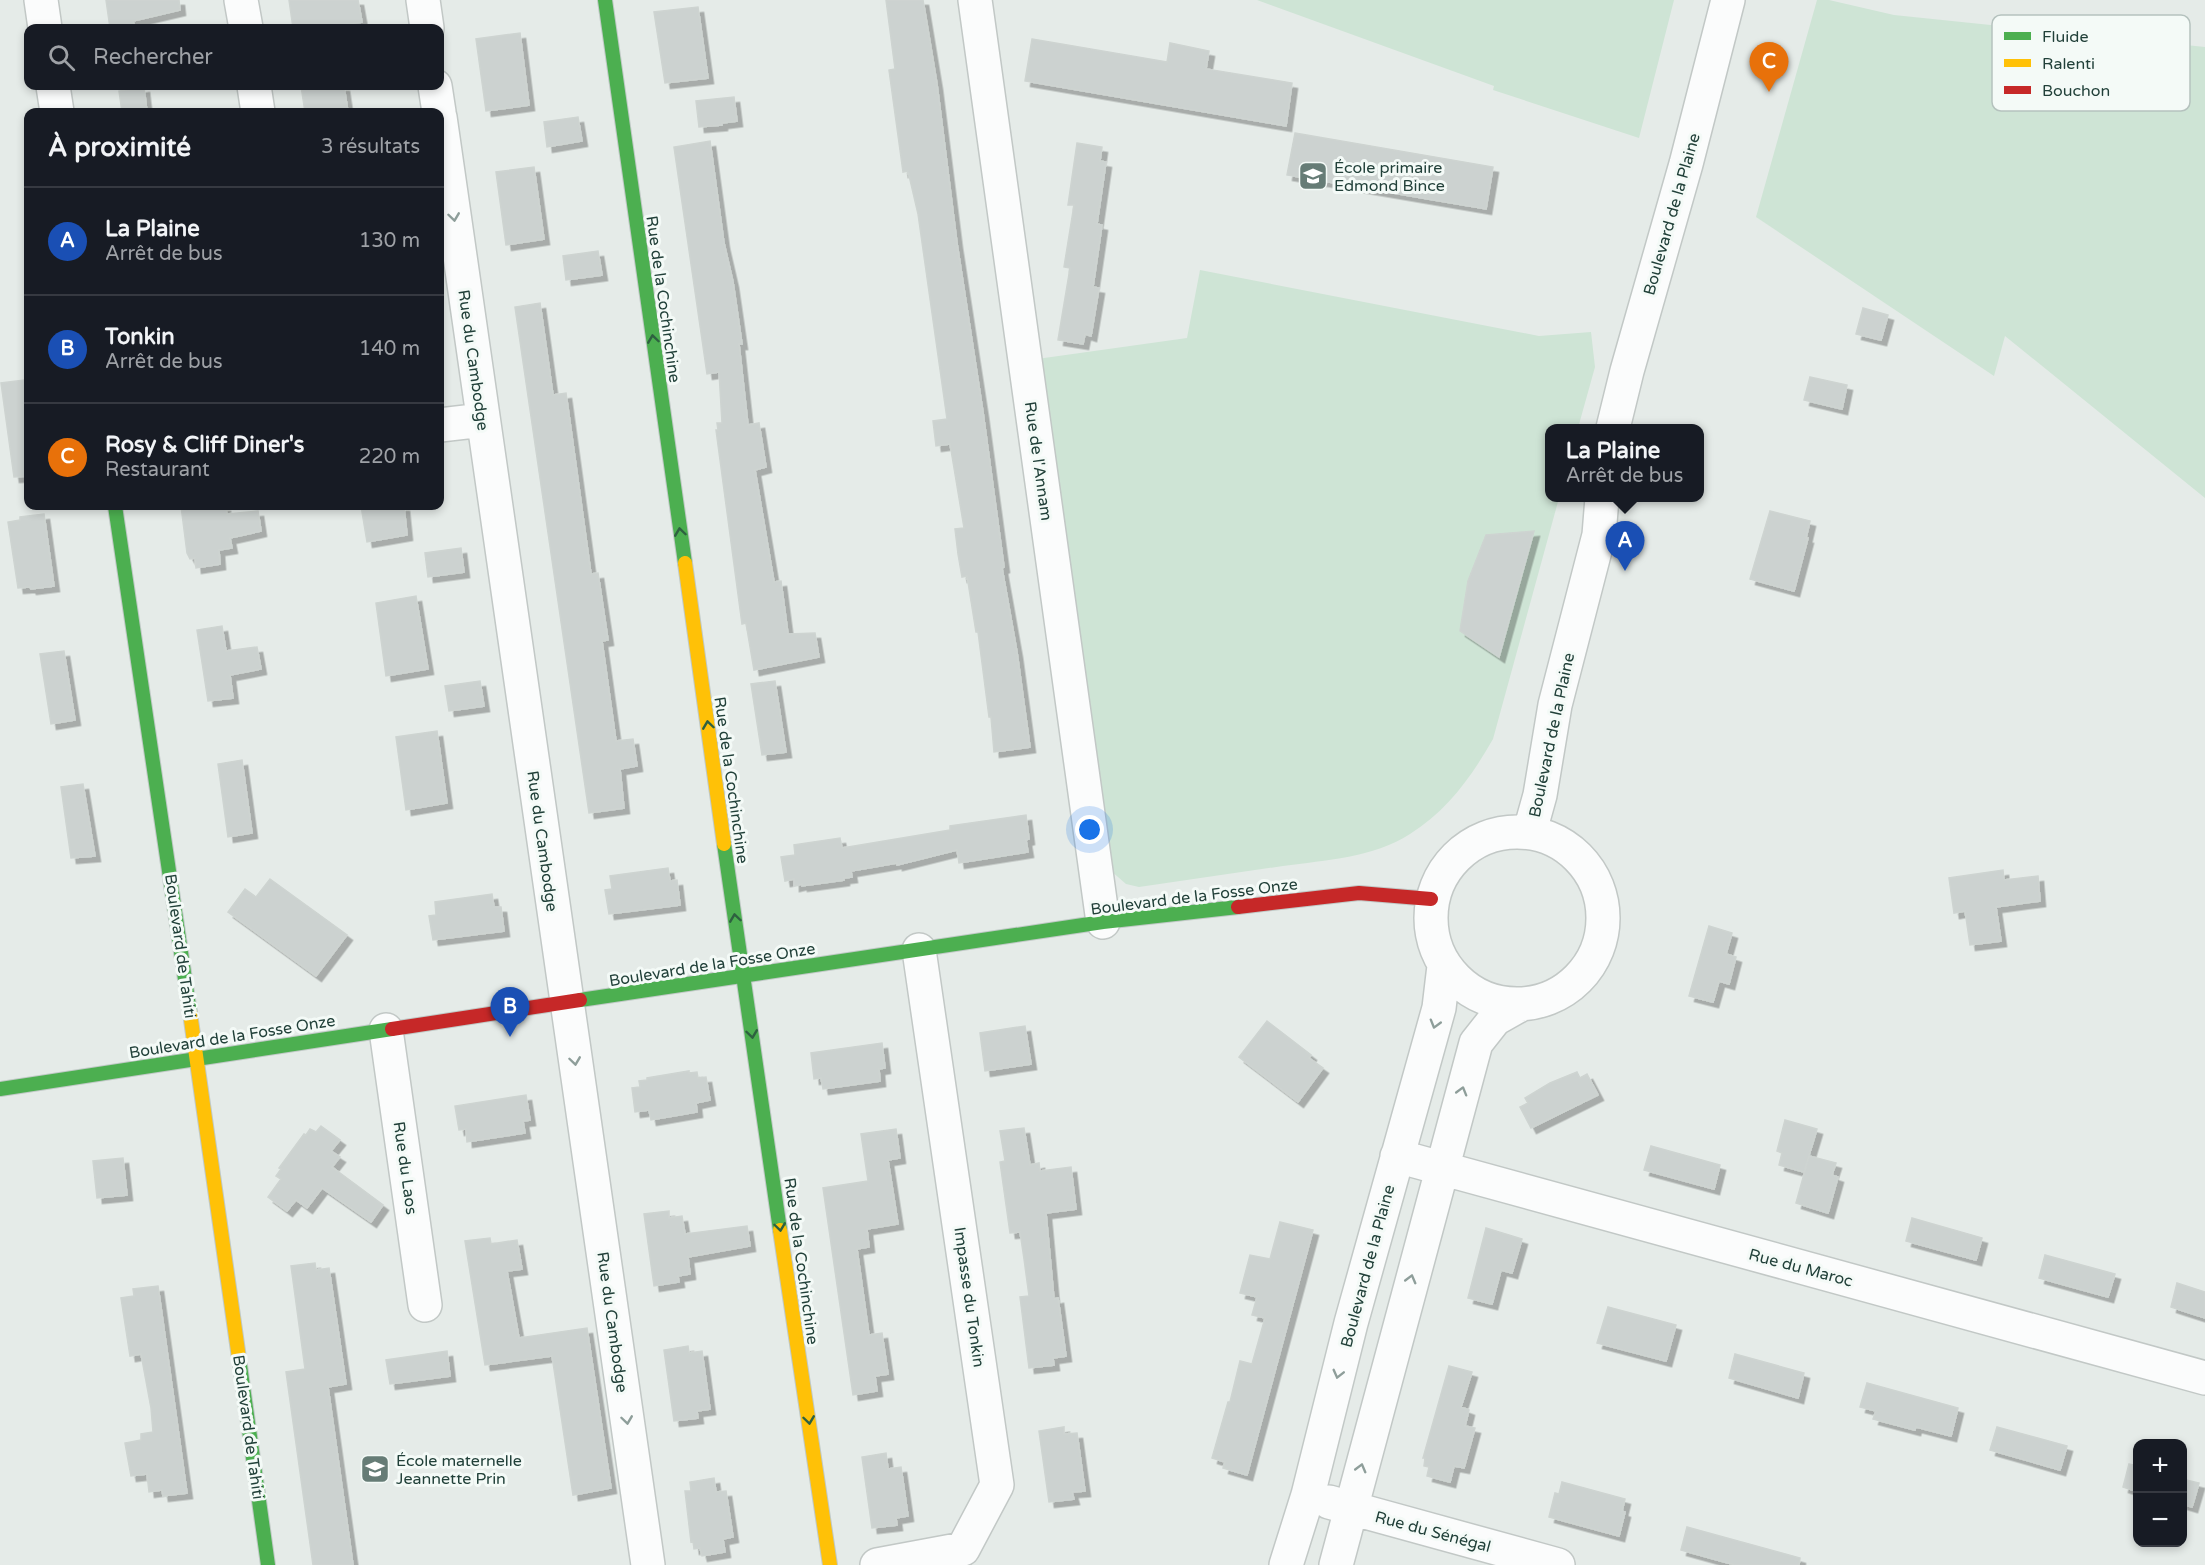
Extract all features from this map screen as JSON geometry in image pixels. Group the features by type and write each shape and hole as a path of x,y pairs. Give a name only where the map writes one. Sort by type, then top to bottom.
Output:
{"street":[{"path":"41,0 44,24"},
{"path":"241,0 245,24"},
{"path":"423,0 426,24"},
{"name":"Rue de la Cochinchine","path":"605,0 743,976 830,1565"},
{"name":"Rue de l'Annam","path":"975,0 1102,922"},
{"name":"Boulevard de la Plaine","path":"1614,424 1686,164 1728,0"},
{"path":"54,90 56,108"},
{"path":"255,90 257,108"},
{"path":"436,90 438,108"},
{"name":"Rue du Cambodge","path":"444,145 648,1565"},
{"path":"444,425 483,420"},
{"name":"Boulevard de la Plaine","path":"1530,831 1540,795 1555,705 1599,535 1602,502"},
{"name":"Boulevard de Tahiti","path":"116,510 197,1058 268,1565"},
{"path":"1336,1565 1476,1042 1495,1019 1520,1005 1553,998 1580,978 1599,949 1604,916 1597,883 1581,858 1557,841 1530,831 1504,832 1479,839 1457,854 1441,874 1431,899 1430,922 1434,945 1444,966 1464,987 1473,992 1491,1001 1520,1005"},
{"name":"Boulevard de la Fosse Onze","path":"0,1089 1102,922 1359,893 1431,899"},
{"name":"Impasse du Tonkin","path":"877,1565 963,1549 997,1485 918,950"},
{"name":"Boulevard de la Plaine","path":"1286,1565 1308,1495 1351,1323 1439,1008 1444,966"},
{"name":"Rue du Laos","path":"386,1030 425,1305"},
{"name":"Rue du Maroc","path":"1397,1156 2205,1378"},
{"path":"1351,1323 1397,1334"},
{"name":"Rue du Sénégal","path":"1308,1495 1558,1565"}],"green space":[{"path":"1257,0 1674,0 1639,138 1493,90 1494,86"},
{"path":"1817,0 1829,0 1894,15 1992,25 1992,111 2190,111 2190,45 2205,47 2205,498 2005,336 1994,376 1756,217"},
{"path":"1200,270 1539,336 1591,332 1595,367 1579,424 1545,424 1545,502 1558,502 1493,739 1458,792 1436,815 1410,834 1396,842 1365,853 1332,860 1139,887 1126,884 1110,870 1037,359 1187,338"}],"building":[{"path":"106,0 179,0 180,10 133,21 134,24 109,24"},
{"path":"289,0 358,0 362,22 292,24"},
{"path":"886,0 923,0 983,412 1004,567 1002,568 1017,652 1030,747 994,752 978,632 976,632 967,576 962,577 958,554 955,529 964,528 950,444 936,446 933,421 947,419 918,214 908,171 903,172 889,70 895,69"},
{"path":"698,7 708,78 665,83 654,12"},
{"path":"520,33 529,105 486,111 476,39"},
{"path":"1032,39 1167,62 1170,43 1209,51 1206,69 1292,83 1286,126 1025,81"},
{"path":"144,90 147,108 121,108 119,91"},
{"path":"302,90 345,90 347,108 304,108"},
{"path":"734,97 737,121 699,127 696,101"},
{"path":"578,117 582,141 547,147 544,122"},
{"path":"1295,133 1493,167 1486,209 1287,175"},
{"path":"710,141 724,243 733,282 742,344 739,344 748,425 759,423 766,467 755,470 774,582 781,581 788,634 815,633 819,657 754,670 746,623 742,624 716,430 718,430 717,423 722,423 719,372 707,374 674,147"},
{"path":"1077,143 1102,147 1100,161 1106,162 1097,224 1102,225 1093,287 1099,288 1091,336 1085,334 1083,344 1058,340 1070,268 1064,267 1074,205 1068,205"},
{"path":"534,167 544,239 506,245 496,172"},
{"path":"598,251 602,275 566,280 563,256"},
{"path":"540,303 553,395 566,393 591,574 598,573 608,640 602,641 616,741 633,739 637,766 620,769 624,808 589,813 515,307"},
{"path":"1863,308 1888,315 1881,340 1856,334"},
{"path":"1810,377 1847,385 1842,409 1804,400"},
{"path":"24,380 24,476 14,477 1,383"},
{"path":"182,510 226,510 227,514 258,511 261,531 230,538 232,548 219,550 220,564 196,568 195,558 190,559 187,553"},
{"path":"362,510 404,510 407,535 367,542"},
{"path":"1770,511 1810,521 1806,538 1808,538 1794,591 1750,579"},
{"path":"44,514 54,586 18,588 8,522 20,520 20,517"},
{"path":"1534,531 1499,657 1460,631 1468,581 1486,535"},
{"path":"461,548 464,572 428,577 425,553"},
{"path":"416,596 428,669 386,676 376,603"},
{"path":"222,626 226,651 257,647 261,669 230,675 233,698 208,701 197,630"},
{"path":"64,651 75,720 51,724 40,654"},
{"path":"480,681 484,706 449,711 445,686"},
{"path":"775,681 786,752 762,755 751,684"},
{"path":"437,731 447,803 406,810 396,737"},
{"path":"242,760 252,833 228,837 218,764"},
{"path":"83,784 95,856 71,858 61,787"},
{"path":"1026,815 1028,852 959,863 957,850 897,865 897,863 851,871 852,877 844,878 844,880 802,886 802,884 794,886 794,879 785,881 781,857 795,855 794,845 840,838 842,848 950,830 950,826"},
{"path":"668,868 670,881 677,880 680,905 609,914 605,890 612,889 610,876"},
{"path":"2003,870 2004,880 2038,876 2040,901 1996,907 2001,941 1970,945 1965,911 1954,913 1949,878"},
{"path":"270,879 347,935 316,976 228,912 245,889 256,897"},
{"path":"492,894 494,907 501,907 504,931 433,940 429,916 436,915 435,902"},
{"path":"1709,926 1732,933 1726,954 1736,957 1729,984 1719,981 1713,1002 1689,996"},
{"path":"1267,1021 1311,1055 1309,1058 1323,1068 1298,1102 1239,1057"},
{"path":"1025,1026 1031,1064 985,1071 980,1033"},
{"path":"882,1043 885,1068 879,1069 880,1081 823,1089 821,1078 814,1079 811,1053"},
{"path":"689,1071 689,1073 697,1072 698,1078 706,1077 710,1100 696,1103 697,1112 651,1120 649,1110 635,1112 632,1088 640,1087 639,1081"},
{"path":"1577,1072 1580,1078 1587,1074 1598,1095 1531,1128 1520,1107 1528,1103 1525,1098 1550,1083"},
{"path":"526,1095 530,1120 523,1121 525,1133 467,1142 466,1129 459,1130 455,1106"},
{"path":"1785,1120 1817,1129 1804,1172 1779,1165 1782,1153 1777,1151"},
{"path":"321,1126 340,1140 331,1151 340,1157 332,1167 383,1205 371,1222 322,1188 307,1208 296,1200 287,1211 268,1197 281,1179 276,1176 281,1169 279,1168 304,1134 306,1135 310,1129 316,1132"},
{"path":"1024,1128 1030,1165 1039,1163 1040,1171 1071,1167 1076,1209 1046,1213 1054,1299 1058,1298 1066,1356 1053,1358 1054,1365 1029,1368 1020,1297 1029,1296 1024,1259 1020,1232 1010,1233 1000,1162 1005,1161 1000,1131"},
{"path":"896,1129 900,1158 888,1160 898,1224 867,1229 869,1247 857,1249 869,1335 882,1333 888,1374 875,1376 877,1391 853,1395 823,1188 868,1181 861,1134"},
{"path":"1651,1146 1720,1165 1714,1189 1644,1170"},
{"path":"1809,1156 1836,1163 1832,1175 1838,1177 1828,1213 1796,1203"},
{"path":"123,1158 127,1195 97,1198 93,1161"},
{"path":"669,1211 669,1218 682,1216 685,1234 747,1226 750,1246 688,1257 690,1274 678,1276 679,1282 654,1286 644,1214"},
{"path":"1912,1218 1982,1238 1976,1260 1906,1241"},
{"path":"1280,1222 1313,1230 1247,1475 1223,1468 1225,1462 1212,1458 1240,1361 1252,1364 1265,1318 1252,1315 1257,1297 1240,1293 1250,1255 1270,1259"},
{"path":"1486,1228 1522,1239 1512,1273 1501,1270 1492,1304 1468,1298"},
{"path":"490,1238 491,1244 517,1240 522,1269 507,1271 519,1338 587,1328 611,1488 573,1495 552,1356 485,1365 465,1241"},
{"path":"2045,1255 2115,1274 2108,1297 2039,1278"},
{"path":"315,1263 316,1270 329,1268 346,1384 328,1387 353,1565 313,1565 286,1372 305,1369 291,1266"},
{"path":"2177,1283 2205,1292 2205,1318 2171,1307"},
{"path":"158,1286 187,1493 163,1496 162,1490 149,1492 147,1474 131,1476 125,1443 141,1440 141,1434 153,1432 141,1354 130,1356 121,1298 134,1296 133,1289"},
{"path":"1608,1307 1676,1325 1666,1361 1597,1343"},
{"path":"688,1346 689,1353 702,1351 710,1409 697,1411 698,1418 674,1421 664,1350"},
{"path":"447,1351 450,1376 390,1384 386,1360"},
{"path":"1735,1354 1804,1373 1798,1398 1729,1378"},
{"path":"1449,1366 1472,1372 1461,1407 1469,1410 1465,1426 1475,1428 1464,1468 1454,1466 1450,1482 1427,1476 1429,1467 1424,1466 1425,1458 1423,1458"},
{"path":"1867,1383 1958,1408 1951,1436 1916,1427 1915,1430 1873,1419 1876,1411 1860,1407"},
{"path":"1064,1427 1064,1434 1077,1433 1085,1491 1072,1492 1074,1499 1049,1502 1039,1431"},
{"path":"1997,1427 2067,1446 2060,1470 1990,1450"},
{"path":"886,1453 888,1469 901,1467 908,1516 896,1518 897,1525 872,1528 862,1457"},
{"path":"2129,1464 2133,1465 2133,1490 2123,1487"},
{"path":"714,1478 716,1492 726,1491 733,1537 723,1539 725,1552 702,1556 700,1548 694,1549 693,1541 691,1542 685,1491 691,1491 690,1482"},
{"path":"2187,1480 2199,1483 2192,1507 2187,1506"},
{"path":"1562,1482 1625,1499 1622,1511 1625,1512 1619,1536 1549,1517 1555,1493 1559,1494"},
{"path":"1687,1527 1800,1558 1799,1565 1735,1565 1681,1550"}],"traffic: fast":[{"path":"605,0 685,563"},
{"path":"116,510 190,1013"},
{"path":"724,844 780,1230"},
{"path":"580,1000 1103,922 1238,907"},
{"path":"0,1089 392,1029"},
{"path":"239,1358 268,1565"}],"traffic: slow":[{"path":"685,563 724,844"},
{"path":"190,1013 239,1358"},
{"path":"780,1230 830,1565"}],"traffic: jam":[{"path":"1238,907 1359,893 1431,899"},
{"path":"392,1029 580,1000"}],"place":[{"name":"Rosy & Cliff Diner's","path":"1769,92"},
{"name":"École primaire Edmond Bince","path":"1313,176"},
{"name":"La Plaine","path":"1625,571"},
{"name":"Tonkin","path":"510,1037"},
{"name":"École maternelle Jeannette Prin","path":"375,1469"}]}
